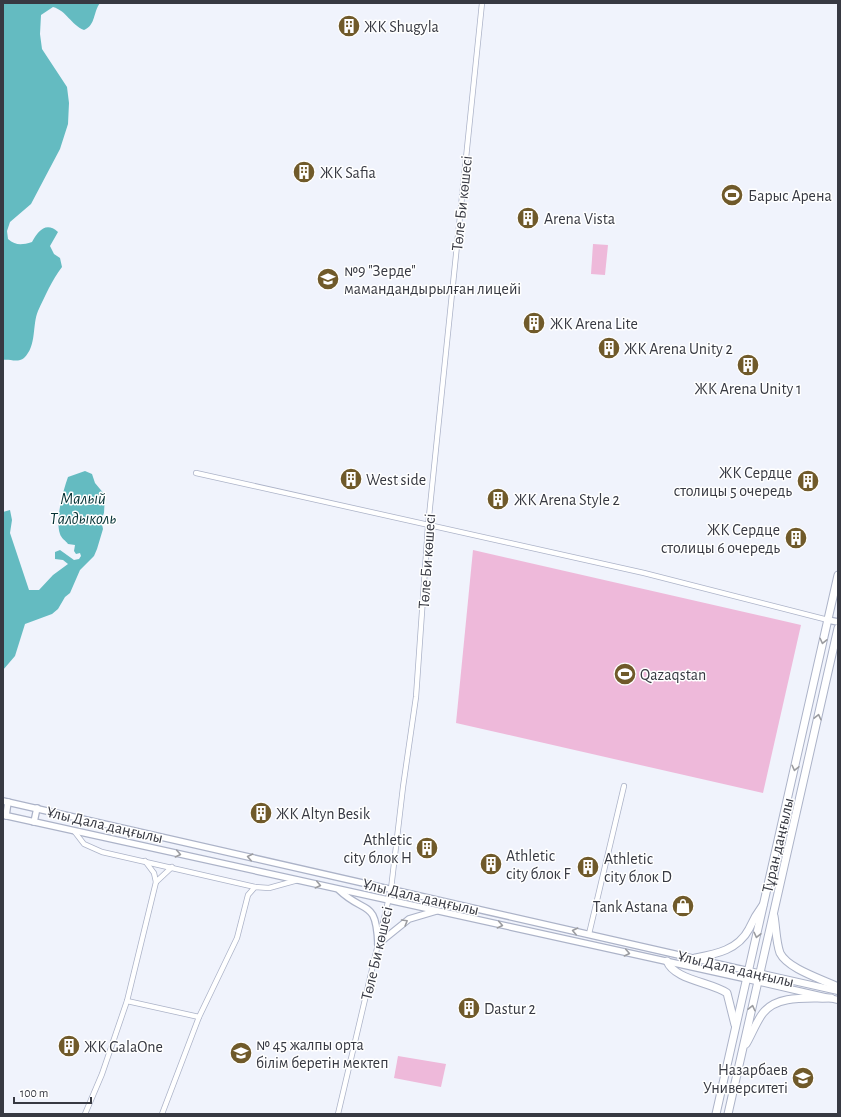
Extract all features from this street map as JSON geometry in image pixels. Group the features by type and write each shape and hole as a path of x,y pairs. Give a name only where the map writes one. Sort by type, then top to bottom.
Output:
{"main road":[{"name":"Тұран даңғылы","path":"716,1114 838,575"},
{"name":"Тұран даңғылы","path":"758,982 838,628"},
{"path":"830,666 838,655"},
{"path":"695,958 720,953 736,945 748,930 756,914 764,903"},
{"path":"774,911 779,946 785,959 799,970 838,987"},
{"path":"667,961 668,965 678,974 727,993 735,1027"},
{"name":"Ұлы Дала даңғылы","path":"749,971 838,991"},
{"name":"Ұлы Дала даңғылы","path":"747,979 835,999"},
{"path":"728,1114 758,982"},
{"path":"742,1053 764,1012 774,1005 789,999 835,999"}],"street":[{"name":"Төле Би көшесі","path":"338,1114 389,900 416,697 428,526 482,3"},
{"path":"196,473 644,573 838,622"},
{"path":"589,934 624,786"},
{"path":"5,816 6,801"},
{"name":"Ұлы Дала даңғылы","path":"6,801 749,971"},
{"path":"34,822 37,808"},
{"name":"Ұлы Дала даңғылы","path":"5,816 747,979"},
{"path":"74,831 84,844 102,852 255,887 269,888 298,880"},
{"path":"85,1114 102,1074 127,1001 156,882 154,873 145,861"},
{"path":"156,882 172,867"},
{"path":"162,1114 199,1017 237,938 248,895 255,887"},
{"path":"339,890 349,899 365,906 373,914 377,924 378,944"},
{"path":"378,944 409,919 438,911"},
{"path":"127,1001 199,1017"}],"shaded area":[{"path":"593,244 608,245 605,275 591,274"},
{"name":"Qazaqstan","path":"473,550 801,625 763,793 456,723"},
{"path":"398,1056 446,1064 441,1087 394,1078"}],"water":[{"path":"3,3 100,3 91,25 84,30 58,9 53,7 41,15 40,34 42,49 67,87 69,103 68,124 60,149 31,204 10,222 7,231 8,239 16,244 22,244 32,242 37,234 46,227 54,229 58,232 50,246 54,254 60,258 62,267 38,311 31,348 24,358 17,361 3,360"},
{"name":"Малый Талдыколь","path":"85,471 92,474 95,483 105,495 104,513 101,520 103,529 97,549 94,556 80,570 70,593 65,597 58,609 52,614 25,624 15,656 3,670 3,512 10,510 12,520 10,533 29,590 39,590 53,575 68,564 63,560 55,559 55,552 60,550 74,560 79,559 81,556 80,553 76,554 74,551 75,545 68,544 61,537 58,521 62,497 68,477"}],"place":[{"name":"ЖК Shugyla","path":"349,26"},
{"name":"ЖК Safia","path":"304,172"},
{"name":"Барыс Арена","path":"732,195"},
{"name":"Arena Vista","path":"528,218"},
{"name":"№9 \"Зерде\" мамандандырылған лицейі","path":"328,279"},
{"name":"ЖК Arena Lite","path":"534,323"},
{"name":"ЖК Arena Unity 2","path":"609,348"},
{"name":"ЖК Arena Unity 1","path":"748,365"},
{"name":"West side","path":"351,479"},
{"name":"ЖК Сердце столицы 5 очередь","path":"808,481"},
{"name":"ЖК Arena Style 2","path":"498,499"},
{"name":"ЖК Сердце столицы 6 очередь","path":"796,538"},
{"name":"Qazaqstan","path":"625,674"},
{"name":"ЖК Altyn Besik","path":"261,813"},
{"name":"Athletic city блок H","path":"427,848"},
{"name":"Athletic city блок F","path":"491,864"},
{"name":"Athletic city блок D","path":"588,867"},
{"name":"Tank Astana","path":"683,906"},
{"name":"Dastur 2","path":"469,1008"},
{"name":"ЖК GalaOne","path":"69,1046"},
{"name":"№ 45 жалпы орта білім беретін мектеп","path":"241,1053"},
{"name":"Назарбаев Университеті","path":"803,1078"}]}
